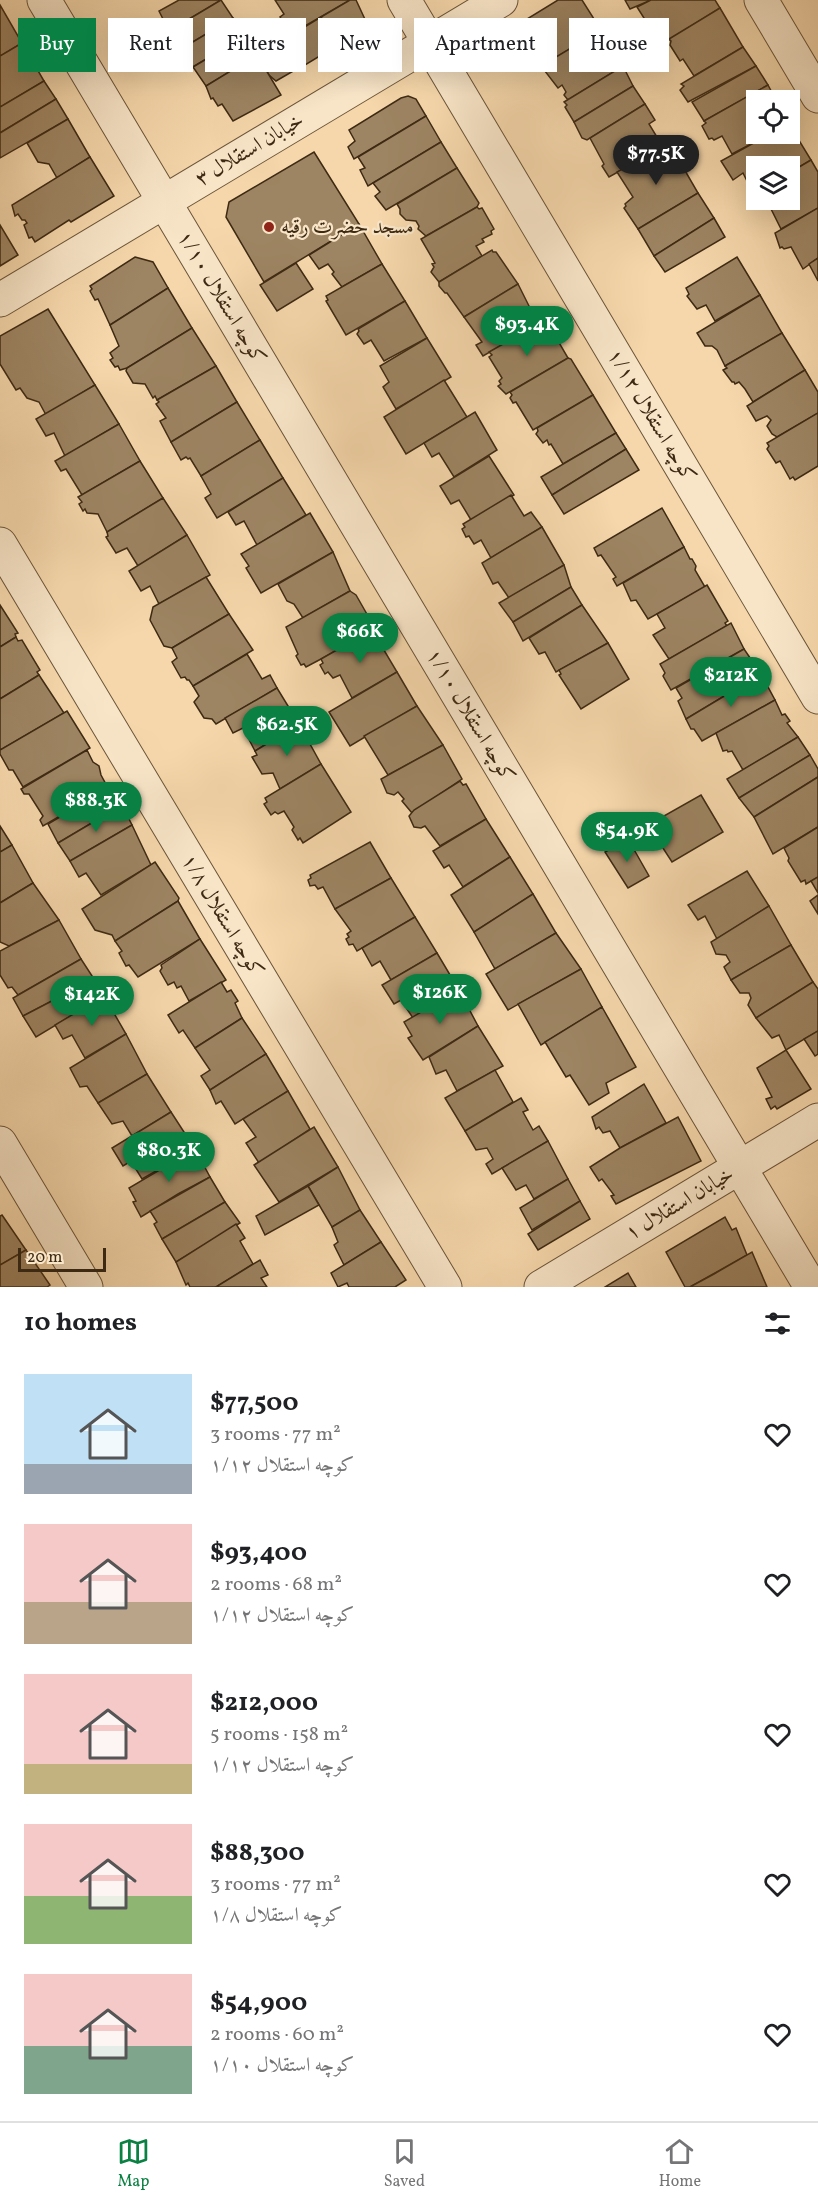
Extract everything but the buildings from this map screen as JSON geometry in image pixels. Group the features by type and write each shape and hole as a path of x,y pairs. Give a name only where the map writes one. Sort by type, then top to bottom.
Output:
{"street":[{"name":"کوچه استقلال ۱/۱۰","path":"44,0 811,1287"},
{"name":"کوچه استقلال ۱/۱۲","path":"404,0 415,18"},
{"name":"خیابان استقلال ۳","path":"471,18 501,0"},
{"path":"760,0 818,96"},
{"name":"خیابان استقلال ۳","path":"0,300 414,52"},
{"name":"کوچه استقلال ۱/۱۲","path":"448,72 818,697"},
{"name":"کوچه استقلال ۱/۸","path":"0,544 445,1287"},
{"name":"خیابان استقلال ۱","path":"541,1287 818,1120"},
{"path":"0,1143 86,1287"}],"place":[{"name":"مسجد حضرت رقیه","path":"269,227"}]}
